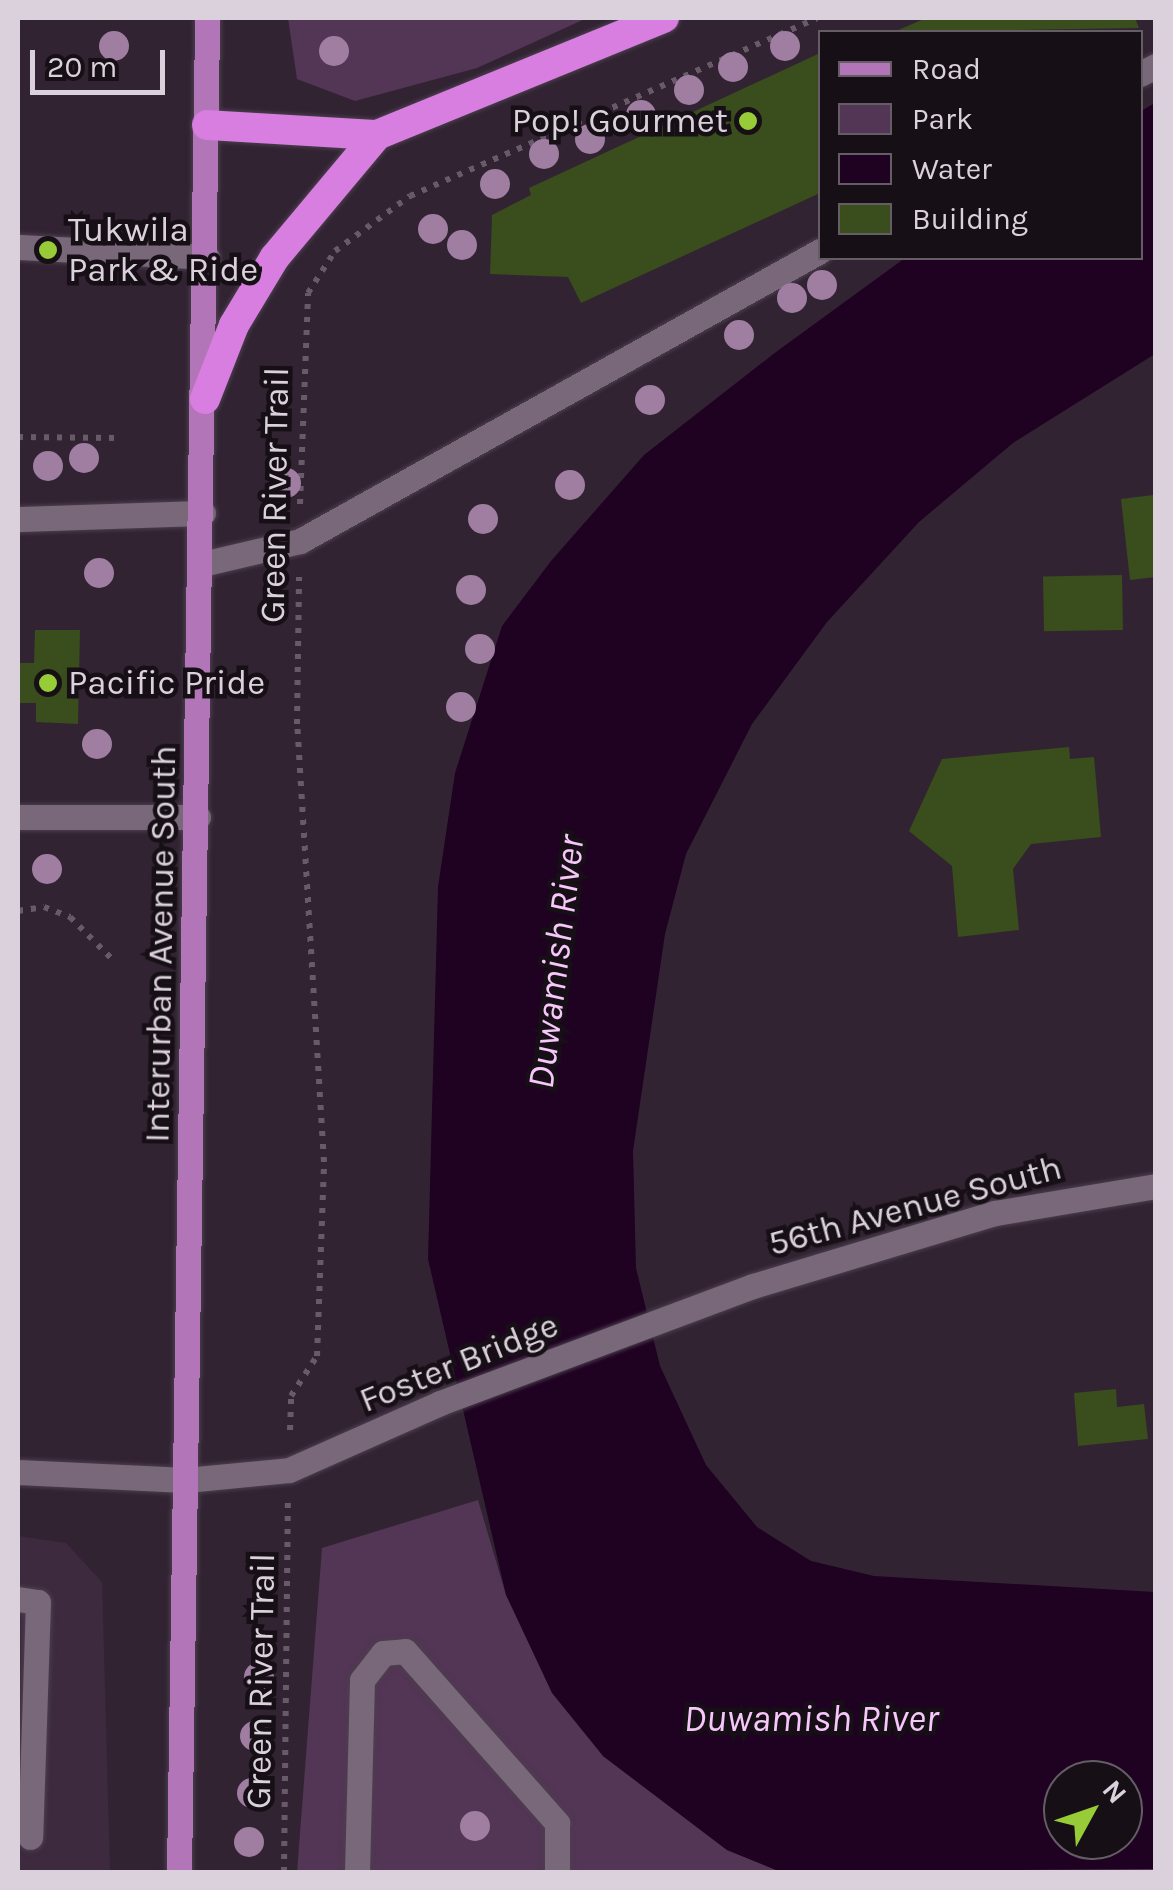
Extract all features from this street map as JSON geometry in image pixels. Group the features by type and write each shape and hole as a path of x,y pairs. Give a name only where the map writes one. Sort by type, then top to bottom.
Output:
{"highway":[{"path":"207,125 377,135 664,18"},
{"path":"205,399 234,325 275,257 377,135"}],"main road":[{"name":"Interurban Avenue South","path":"179,1872 205,399 207,18"}],"street":[{"path":"18,247 207,257"},
{"path":"202,564 300,541 818,253"},
{"path":"18,519 203,513"},
{"path":"18,816 198,817"},
{"name":"56th Avenue South","path":"753,1286 995,1213 1156,1186"},
{"name":"Foster Bridge","path":"18,1472 186,1480 289,1470 440,1403 753,1286"},
{"path":"18,1599 38,1602 30,1837"},
{"path":"357,1872 362,1680 383,1653 405,1651 558,1823 556,1872"}],"path":[{"name":"Green River Trail","path":"290,1396 317,1356 324,1162 297,724 302,345 308,292 335,250 410,196 816,18"},
{"path":"18,437 119,438"},
{"path":"18,910 44,907 70,916 114,961"},
{"name":"Green River Trail","path":"284,1872 288,1489"}],"shaded area":[{"path":"18,1536 66,1543 102,1582 110,1872 18,1872"}],"green space":[{"path":"288,18 587,18 477,68 355,101 297,79"},
{"path":"478,1500 506,1595 603,1756 727,1850 781,1872 297,1872 322,1548"},
{"path":"934,1867 1156,1869 906,1872"}],"water":[{"name":"Duwamish River","path":"1155,103 1155,354 1013,443 919,522 827,622 752,724 686,854 665,934 633,1151 636,1268 660,1366 706,1465 757,1527 811,1561 874,1576 1155,1592 1155,1869 781,1872 727,1850 603,1756 552,1693 506,1595 428,1259 438,887 455,773 502,626 551,561 644,455 902,260 1143,260 1143,110"}],"building":[{"path":"926,18 1135,18 1139,28 1016,30 899,30"},
{"name":"Pop! Gourmet","path":"818,54 818,194 581,303 568,277 490,274 492,215 531,195 529,188"},
{"path":"1153,495 1156,577 1130,580 1121,499"},
{"path":"1122,575 1123,630 1044,631 1043,576"},
{"name":"Pacific Pride","path":"35,630 80,630 78,724 36,722 36,703 18,703 18,663 34,663"},
{"path":"1069,747 1070,759 1094,757 1101,837 1031,844 1013,869 1019,930 958,937 952,866 909,831 942,759"},
{"path":"1116,1389 1117,1407 1144,1404 1148,1439 1078,1446 1074,1393"}],"place":[{"name":"Pop! Gourmet","path":"748,121"},
{"name":"Tukwila Park & Ride","path":"48,250"},
{"name":"Pacific Pride","path":"48,683"}]}
